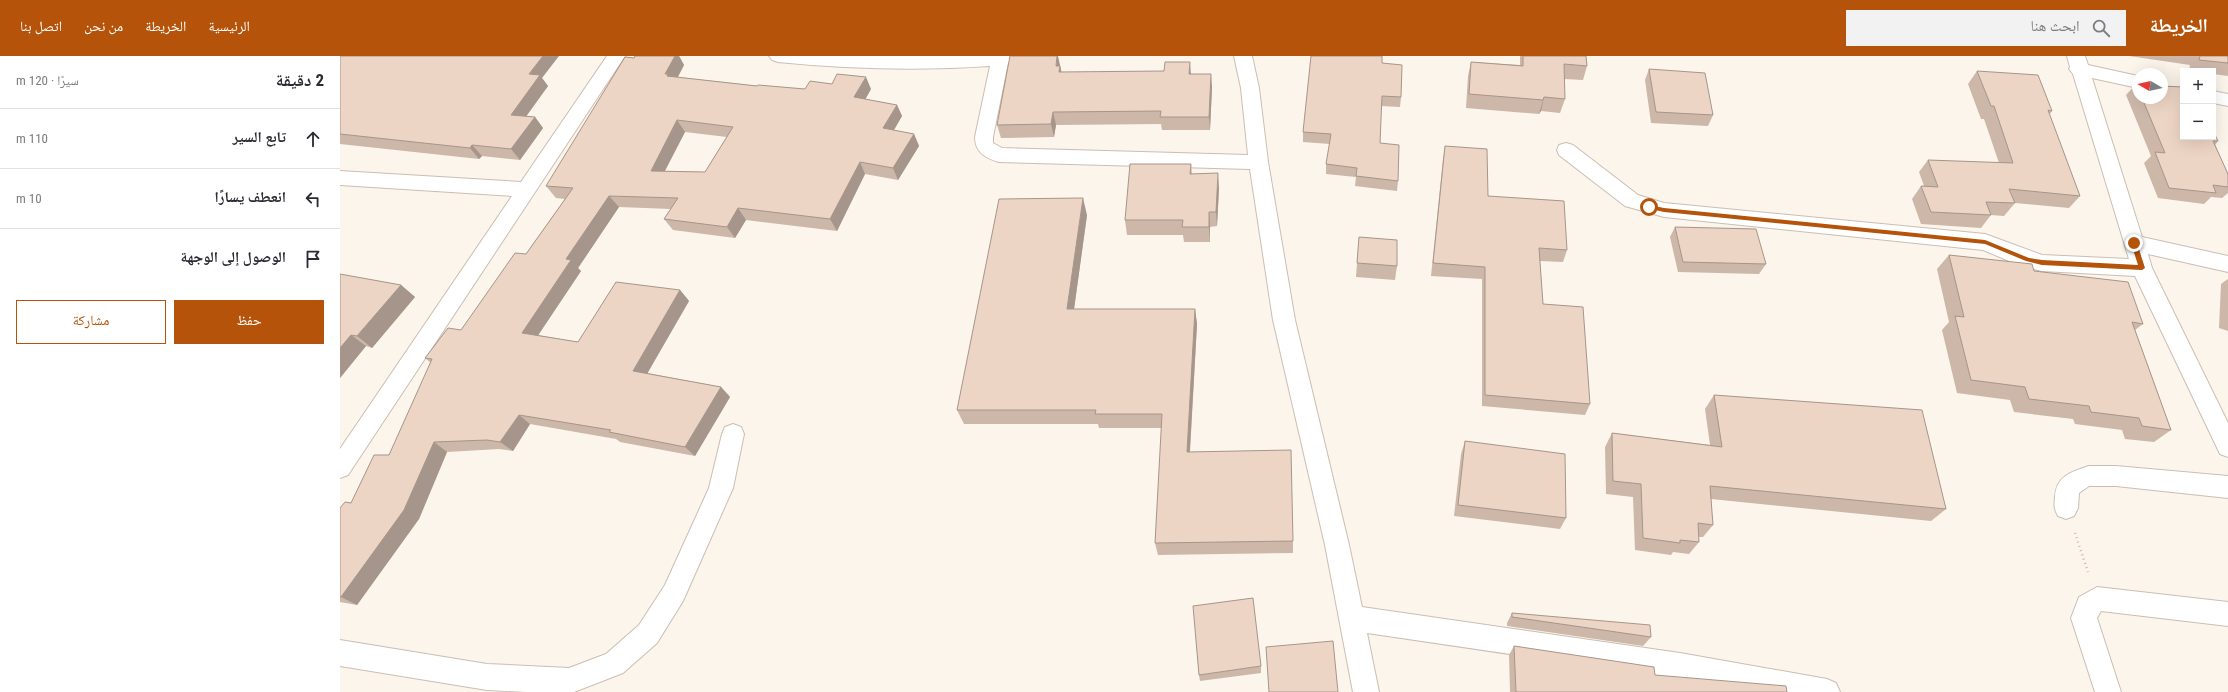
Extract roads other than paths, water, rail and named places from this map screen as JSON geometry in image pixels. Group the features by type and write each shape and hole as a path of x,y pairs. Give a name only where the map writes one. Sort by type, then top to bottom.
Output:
{"street":[{"path":"340,468 616,56"},
{"path":"790,57 889,63 1000,59 1020,56"},
{"path":"1242,56 1250,88 1258,162 1284,320 1337,545 1366,692"},
{"path":"1000,59 984,137 984,146 995,154 1258,162"},
{"path":"2077,63 2132,80"},
{"path":"2077,63 2142,268 2228,447"},
{"path":"2216,98 2228,100"},
{"path":"1566,150 1632,201 1664,210 1985,242 2028,260 2142,268"},
{"path":"340,178 526,190"},
{"path":"2134,243 2228,264"},
{"path":"340,653 483,685 569,681 614,664 648,634 674,593 708,521 721,488 733,434"},
{"path":"2066,508 2067,488 2076,481 2090,476 2116,476 2228,487"},
{"path":"2108,692 2084,618 2088,606 2097,599 2228,614"},
{"path":"1351,618 1680,666 1827,692"}]}
